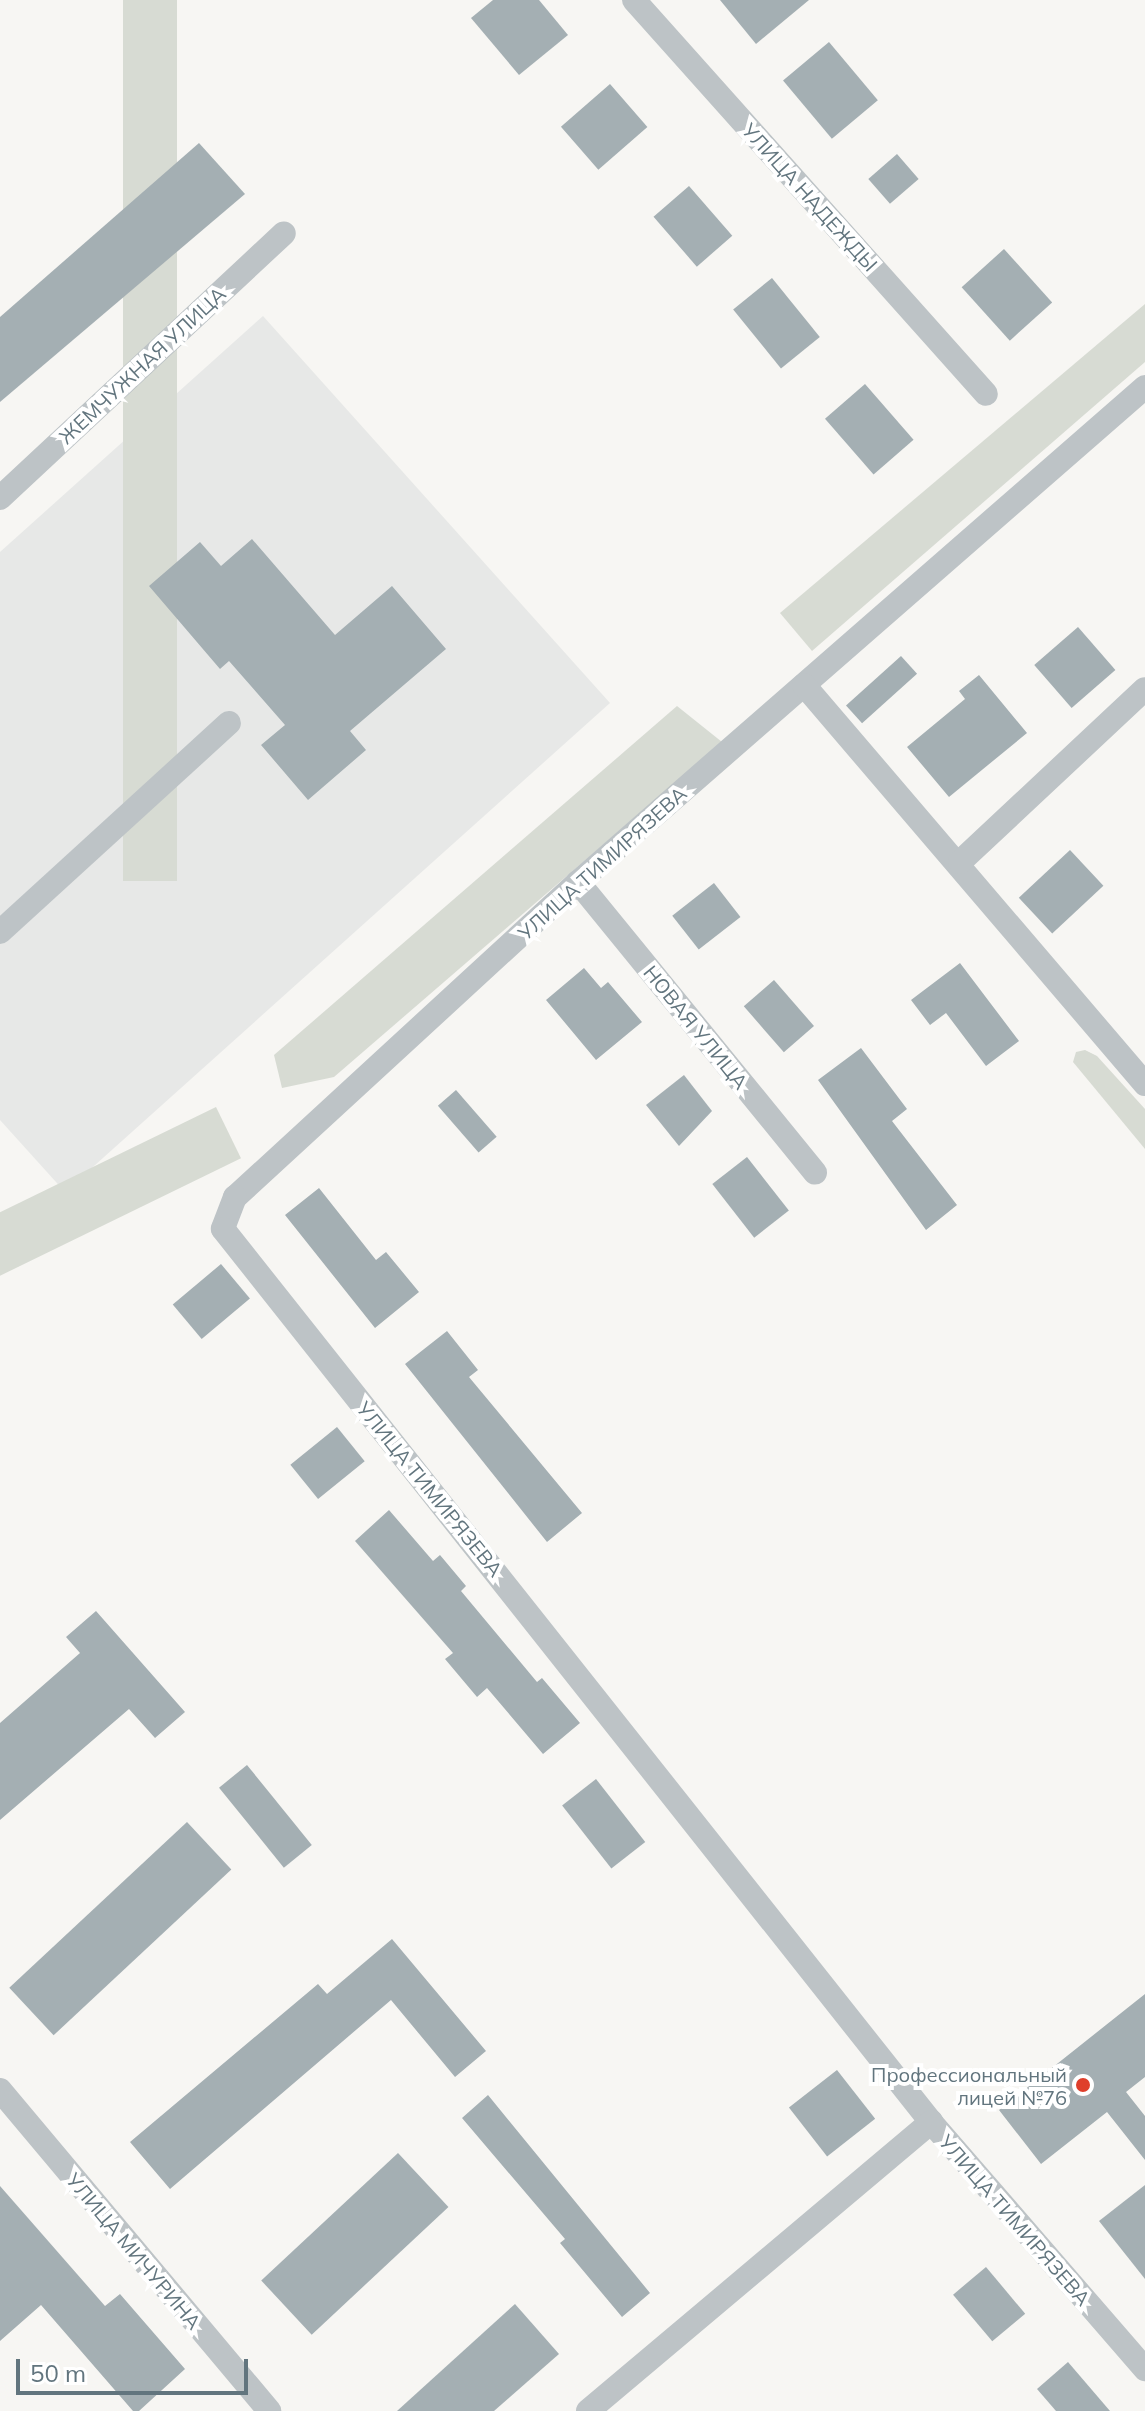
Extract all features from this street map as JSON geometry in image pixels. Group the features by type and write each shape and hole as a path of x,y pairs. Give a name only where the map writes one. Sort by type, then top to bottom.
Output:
{"street":[{"name":"УЛИЦА НАДЕЖДЫ","path":"634,0 986,394"},
{"name":"ЖЕМЧУЖНАЯ УЛИЦА","path":"0,498 284,233"},
{"name":"УЛИЦА ТИМИРЯЗЕВА","path":"1145,387 578,882 235,1197 223,1229 931,2122 1145,2368"},
{"path":"804,685 960,862 1083,1017 1145,1084"},
{"path":"960,862 1145,689"},
{"path":"0,932 229,723"},
{"name":"НОВАЯ УЛИЦА","path":"578,882 815,1173"},
{"name":"УЛИЦА МИЧУРИНА","path":"0,2090 269,2411"},
{"path":"588,2411 931,2122"}],"shaded area":[{"path":"123,0 177,0 177,881 123,881"},
{"path":"1145,304 1145,362 812,651 780,613"},
{"path":"263,316 610,703 65,1192 0,1120 0,552"},
{"path":"677,706 722,742 334,1077 282,1088 274,1055"},
{"path":"1085,1050 1097,1056 1145,1109 1145,1149 1073,1062 1076,1052"},
{"path":"216,1107 241,1158 0,1276 0,1212"}],"building":[{"path":"493,0 539,0 568,35 519,75 471,18"},
{"path":"720,0 809,0 756,44"},
{"path":"829,42 878,100 832,139 783,81"},
{"path":"610,84 647,127 598,170 561,127"},
{"path":"199,143 245,194 0,402 0,317"},
{"path":"897,154 919,179 890,204 868,179"},
{"path":"689,186 732,236 697,267 654,217"},
{"path":"1004,249 1052,303 1010,341 962,287"},
{"path":"772,278 820,337 781,369 733,309"},
{"path":"865,384 914,440 874,475 825,419"},
{"path":"252,539 335,635 392,586 446,649 350,731 366,750 308,800 261,745 285,725 229,661 220,669 149,586 200,542 221,566"},
{"path":"1078,627 1115,670 1072,708 1034,665"},
{"path":"901,656 917,674 862,723 846,706"},
{"path":"979,675 1027,733 949,797 907,747 965,699 959,691"},
{"path":"1070,850 1103,886 1052,934 1019,898"},
{"path":"714,883 740,917 699,950 672,916"},
{"path":"960,963 1019,1041 986,1066 946,1013 930,1025 911,1000"},
{"path":"584,968 601,988 608,982 642,1022 596,1060 546,1000"},
{"path":"774,980 814,1026 784,1052 744,1006"},
{"path":"861,1048 907,1109 892,1121 957,1205 926,1230 818,1080"},
{"path":"684,1075 712,1111 679,1146 646,1105"},
{"path":"456,1090 497,1137 479,1153 438,1106"},
{"path":"747,1157 789,1211 754,1238 712,1184"},
{"path":"319,1188 376,1260 386,1252 419,1292 375,1328 285,1215"},
{"path":"221,1264 250,1298 202,1339 173,1304"},
{"path":"447,1331 478,1370 469,1377 582,1513 547,1542 405,1364"},
{"path":"337,1427 365,1461 318,1499 290,1465"},
{"path":"389,1510 433,1561 440,1555 466,1586 461,1591 537,1682 542,1678 580,1723 543,1754 487,1688 477,1697 445,1659 453,1653 355,1541"},
{"path":"96,1611 185,1712 155,1738 129,1709 0,1820 0,1723 80,1653 66,1637"},
{"path":"247,1765 312,1845 284,1868 219,1788"},
{"path":"596,1779 645,1842 611,1869 562,1805"},
{"path":"187,1822 231,1870 54,2035 9,1988"},
{"path":"392,1939 486,2051 455,2077 391,2000 170,2189 130,2142 318,1984 327,1994"},
{"name":"Профессиональный лицей №76","path":"1145,1994 1145,2077 1126,2092 1145,2116 1145,2160 1107,2112 1041,2164 999,2110"},
{"path":"837,2070 875,2119 827,2156 789,2108"},
{"path":"488,2095 650,2293 622,2317 560,2243 565,2239 462,2118"},
{"path":"398,2153 448,2207 312,2335 261,2281"},
{"path":"1145,2185 1145,2279 1099,2221"},
{"path":"0,2186 105,2306 120,2294 185,2369 139,2411 133,2411 41,2305 0,2341"},
{"path":"986,2267 1025,2314 992,2341 953,2295"},
{"path":"515,2304 559,2354 494,2411 397,2411"},
{"path":"1068,2362 1110,2411 1056,2411 1037,2389"}],"place":[{"name":"Профессиональный лицей №76","path":"1083,2085"}]}
